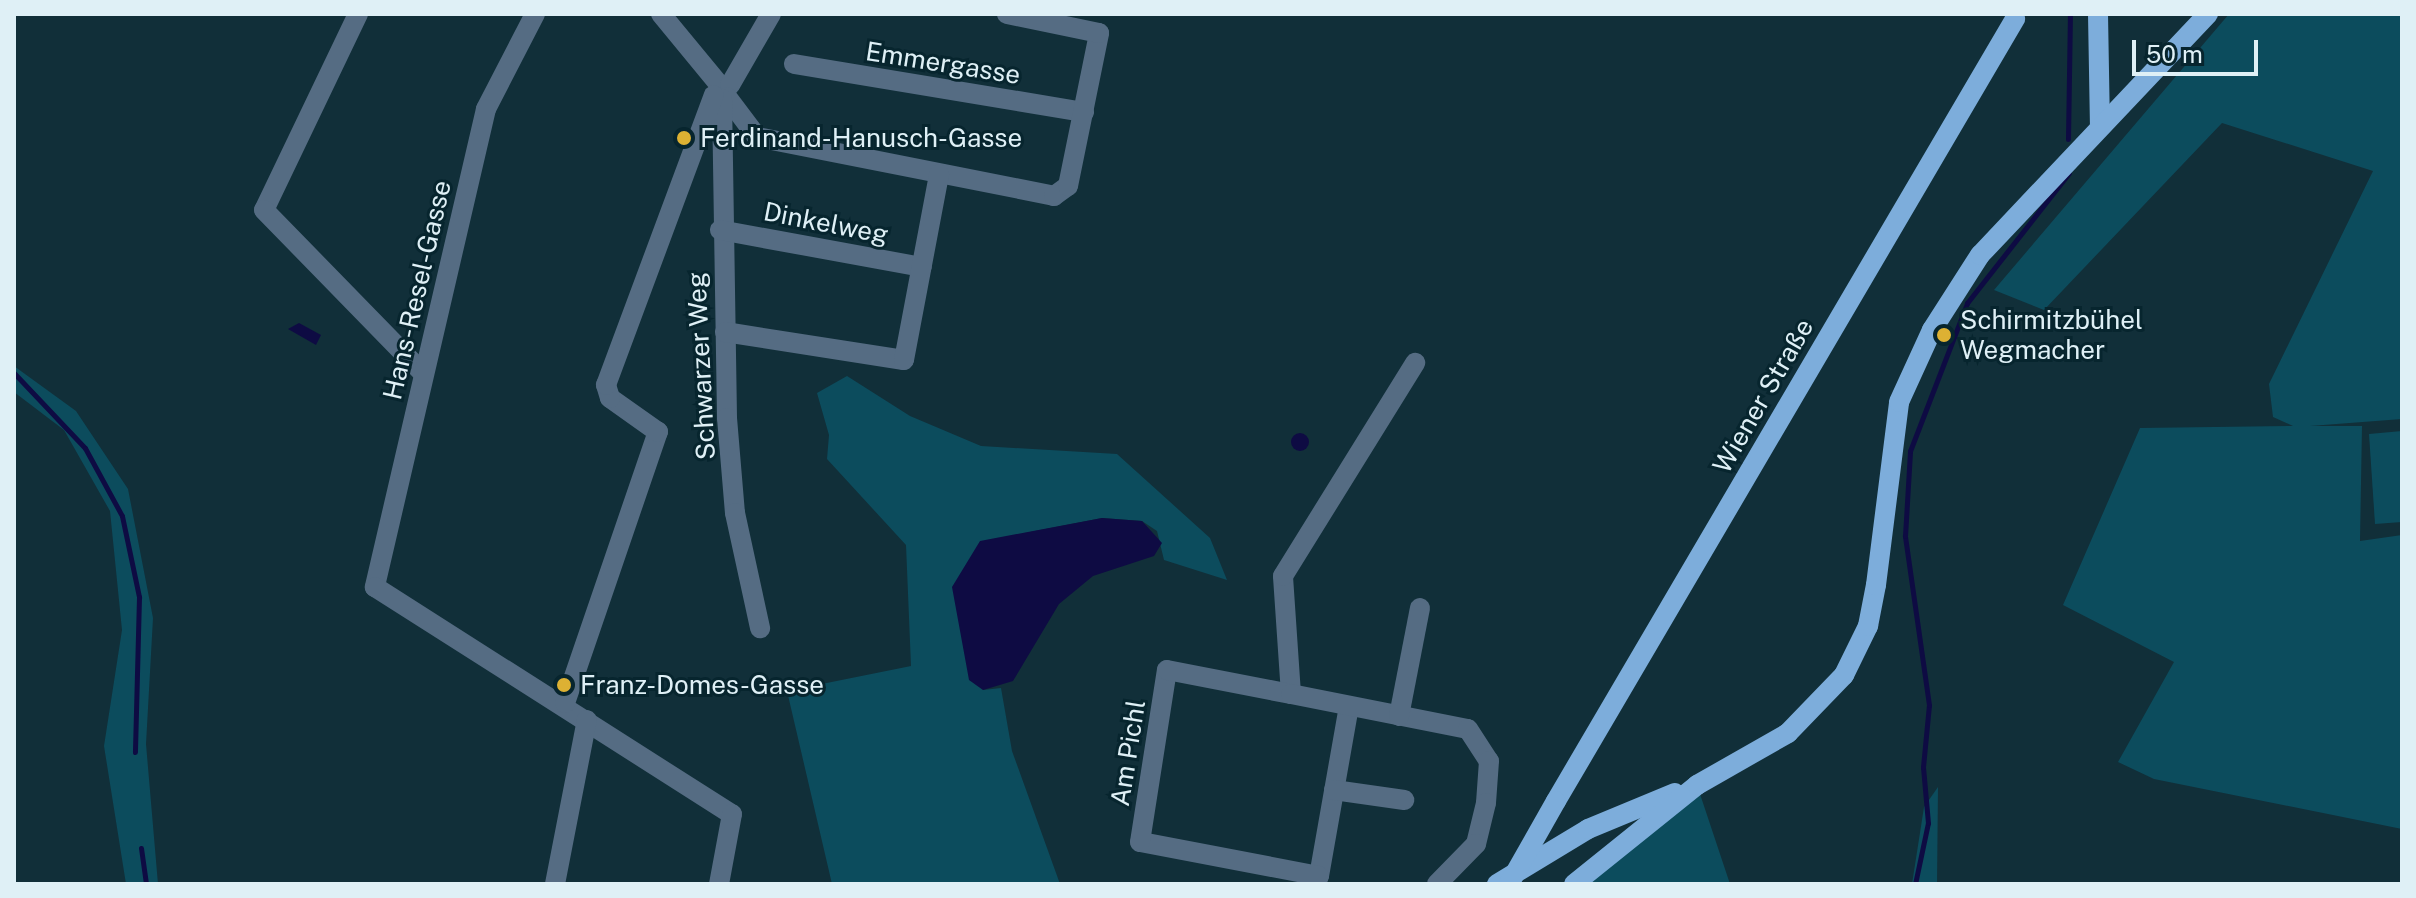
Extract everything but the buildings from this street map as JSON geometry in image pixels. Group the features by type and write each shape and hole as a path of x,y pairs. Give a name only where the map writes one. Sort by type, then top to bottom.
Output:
{"main road":[{"path":"2098,14 2100,126"},
{"path":"1497,884 1600,823 1697,785 1788,733 1857,656 1876,585 1886,465 1910,371 1980,255 2208,14"},
{"name":"Wiener Straße","path":"1509,884 2015,19"},
{"path":"1548,853 1577,880 1697,785"}],"street":[{"path":"358,14 264,210 423,373"},
{"name":"Hans-Resel-Gasse","path":"535,14 486,109 375,587 565,703"},
{"path":"661,14 757,137 1054,196 1068,186 1099,33 1007,14"},
{"path":"719,884 732,814 565,703 658,432 610,398 606,385 722,92 771,14"},
{"name":"Emmergasse","path":"794,64 1084,112"},
{"name":"Schwarzer Weg","path":"722,92 720,230 735,513 760,628"},
{"path":"725,332 904,360 939,174"},
{"name":"Dinkelweg","path":"720,230 922,267"},
{"path":"1291,694 1283,576 1415,363"},
{"path":"1399,716 1420,608"},
{"name":"Am Pichl","path":"1349,706 1319,876 1262,876 1140,842 1167,670 1468,729 1489,761 1476,844 1437,884"},
{"path":"555,884 587,720"},
{"path":"1334,790 1404,800"}],"shaded area":[{"path":"2229,14 2402,14 2402,419 2310,426 2362,426 2360,541 2402,535 2402,829 2154,779 2118,762 2174,662 2063,605 2140,428 2293,426 2273,417 2269,384 2373,171 2222,123 2044,310 1994,290"},
{"path":"299,323 321,335 316,345 288,329"},
{"path":"14,366 76,411 128,489 153,618 146,744 158,884 126,884 104,746 122,630 110,511 64,430 14,392"},
{"path":"847,376 910,416 981,446 1117,454 1210,538 1227,580 1164,560 1157,531 1142,521 1102,518 1025,533 983,690 1001,688 1012,751 1060,884 832,884 787,691 911,666 906,545 827,459 829,435 817,393"},
{"path":"2402,431 2402,522 2375,524 2369,434"},
{"path":"1296,433 1304,433 1309,442 1307,449 1296,451 1291,446 1291,438"},
{"path":"1102,518 1142,521 1162,543 1154,556 1093,576 1059,604 1013,681 983,690 969,680 952,587 980,541"},
{"path":"1697,785 1730,884 1585,884"},
{"path":"1938,787 1937,884 1912,884 1924,807"}],"waterway":[{"path":"2068,139 2070,14"},
{"path":"1915,884 1928,823 1923,767 1929,705 1905,536 1910,451 1967,303 2069,173"},
{"path":"14,373 85,448 122,516 139,597 135,752"},
{"path":"141,848 146,884"}],"place":[{"name":"Ferdinand-Hanusch-Gasse","path":"684,138"},
{"name":"Schirmitzbühel Wegmacher","path":"1944,335"},
{"name":"Franz-Domes-Gasse","path":"564,685"}]}
